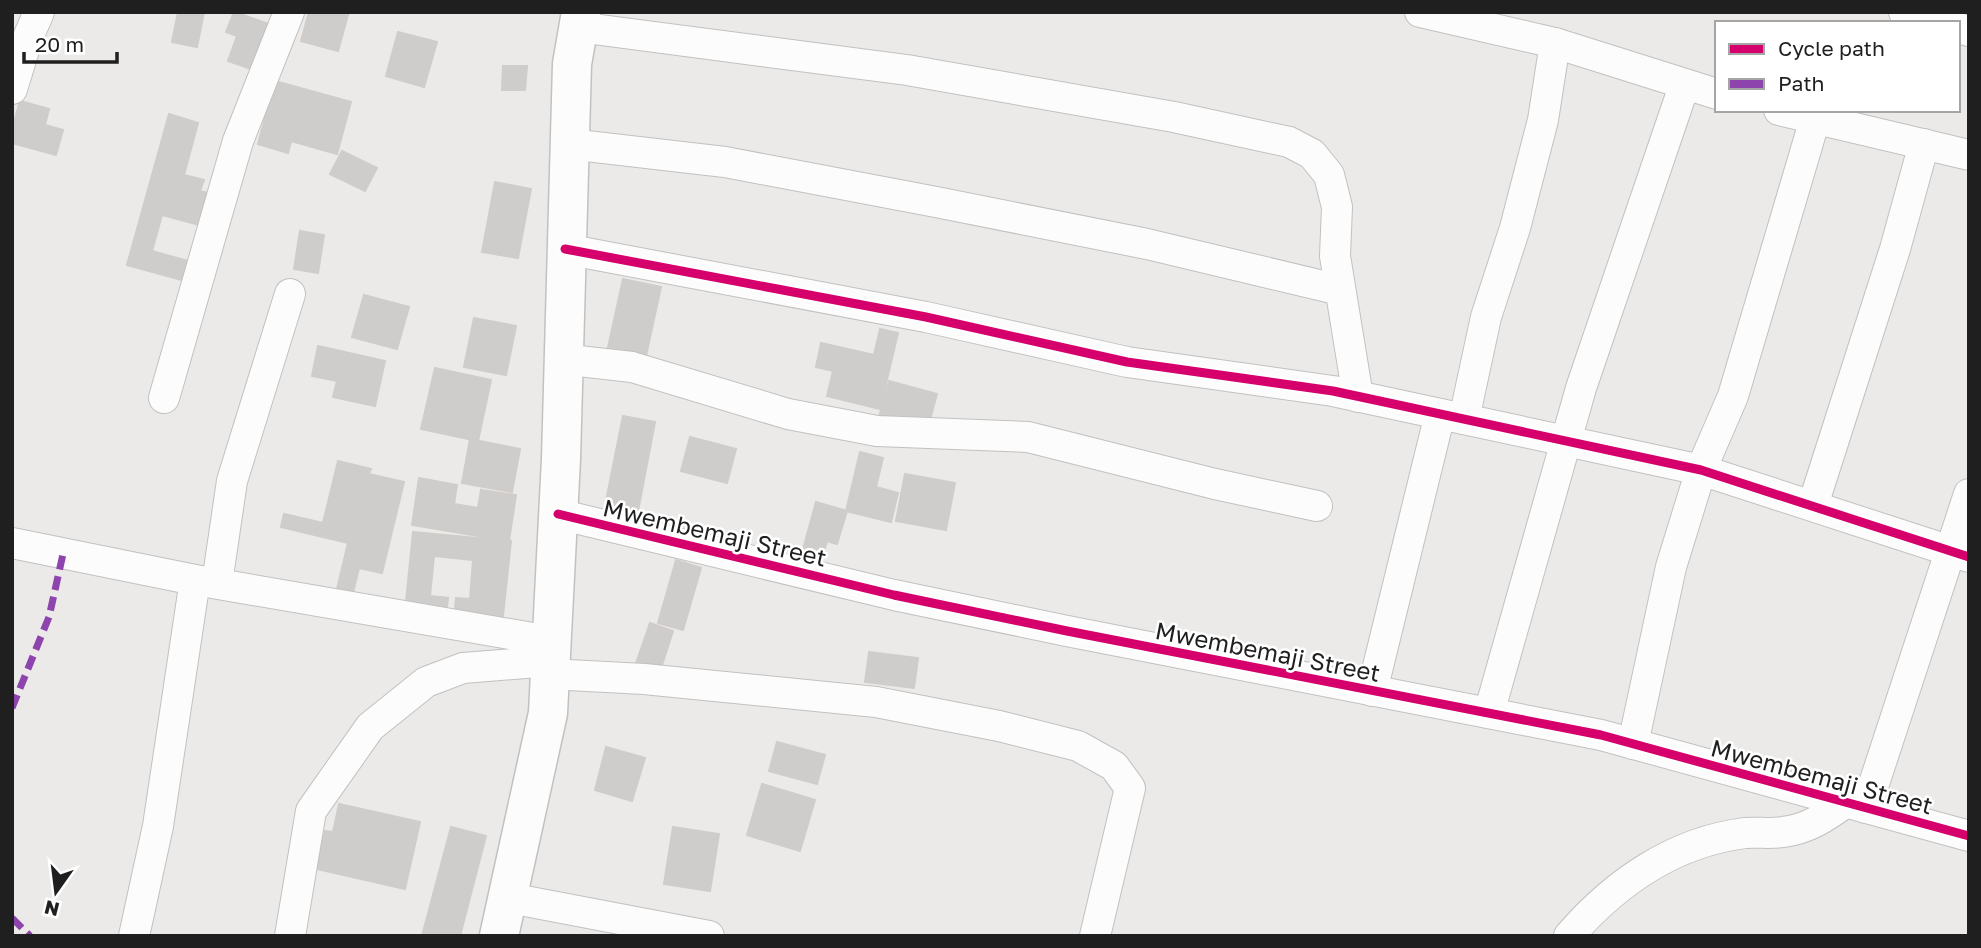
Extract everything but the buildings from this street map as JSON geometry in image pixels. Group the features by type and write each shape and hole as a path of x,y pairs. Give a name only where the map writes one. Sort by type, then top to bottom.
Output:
{"street":[{"path":"12,89 39,12"},
{"path":"164,398 238,141 289,12"},
{"path":"1420,12 1556,43 1684,86 1715,94"},
{"path":"1904,12 1934,21"},
{"path":"499,936 548,713 558,514 572,64 580,19 1174,117 1289,142 1312,154 1329,175 1337,207 1335,256 1358,397"},
{"path":"1372,691 1452,417 1515,228 1543,120 1556,43"},
{"path":"1489,713 1581,388 1684,86"},
{"path":"1787,112 1969,155"},
{"path":"1633,744 1671,567 1702,470 1733,396 1815,119"},
{"path":"569,144 725,162 831,182 1147,244 1340,290"},
{"path":"1813,505 1895,249 1924,144"},
{"path":"565,249 926,317 1128,362 1358,397 1702,470 1960,554"},
{"path":"134,936 206,582 232,481 290,294"},
{"path":"561,359 632,367 788,414 877,430 1028,437 1215,484 1317,506"},
{"path":"1569,936 1596,908 1669,853 1745,833 1783,832 1816,824 1855,806 1960,554 1969,494"},
{"name":"Mwembemaji Street","path":"558,514 894,595 1633,744 1969,836"},
{"path":"12,543 206,582 645,680 876,702 999,726 1078,746 1114,766 1130,788 1095,936"},
{"path":"290,936 311,811 370,727 426,682 463,668 550,658"},
{"path":"509,898 709,936"}],"marked path":[{"path":"12,708 49,617 63,554"},
{"path":"12,918 30,936"}],"cycle path":[{"path":"565,249 926,317 1127,362 1333,391 1701,470 1969,557"},
{"path":"558,514 894,595 1601,735 1969,836"}]}
